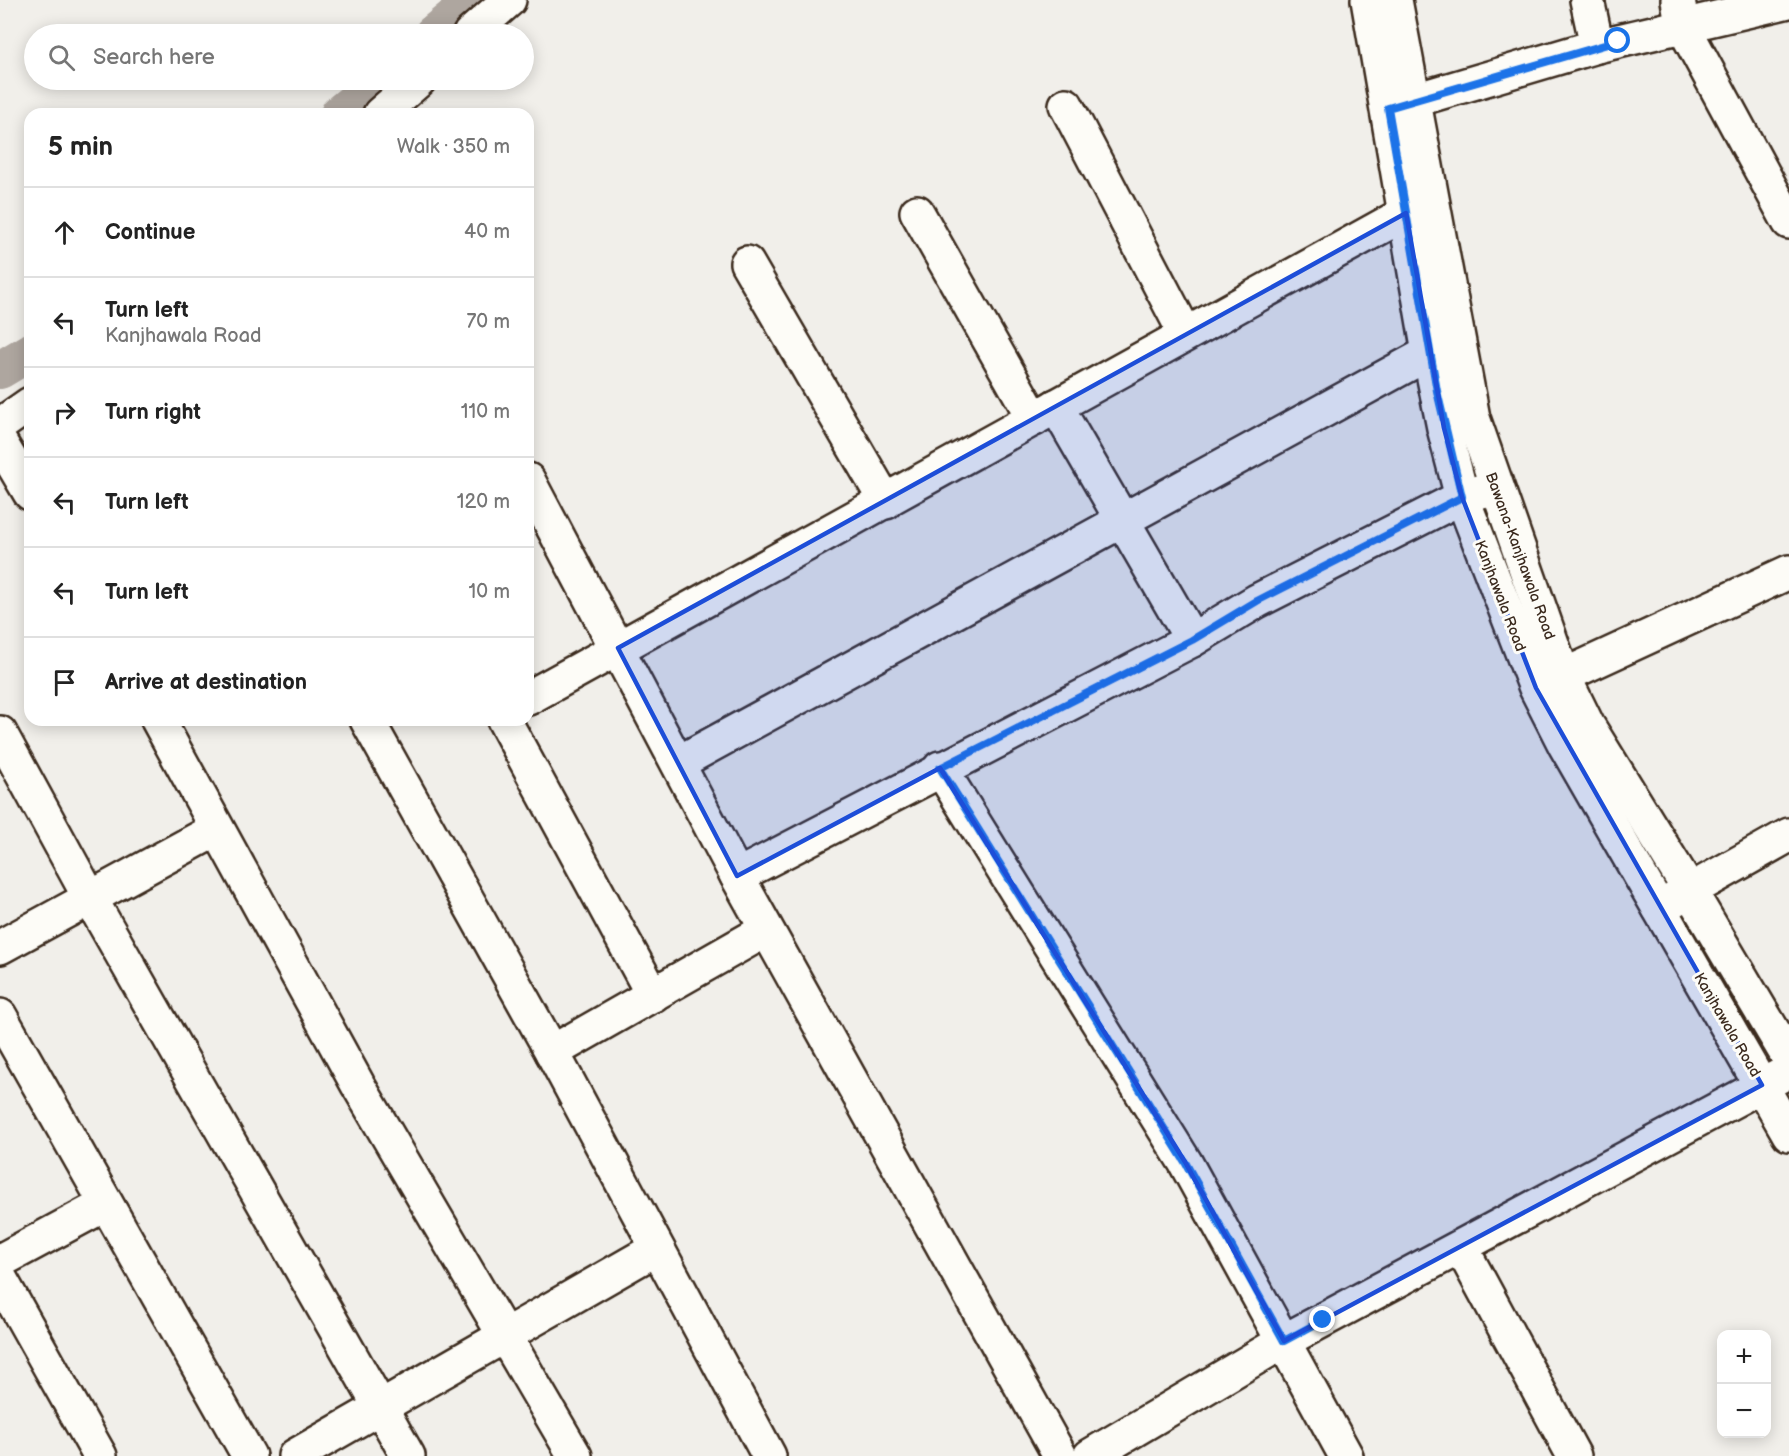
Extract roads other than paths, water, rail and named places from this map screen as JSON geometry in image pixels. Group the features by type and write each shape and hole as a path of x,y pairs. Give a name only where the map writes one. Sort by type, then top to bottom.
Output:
{"street":[{"path":"481,24 509,0"},
{"name":"Kanjhawala Road","path":"1368,0 1402,105 1406,213 1444,428 1462,497 1549,682 1610,822 1659,908 1775,1078 1789,1134"},
{"name":"Bawana-Kanjhawala Road","path":"1395,0 1402,105 1473,418 1495,487 1549,682 1588,726 1690,891 1789,1058"},
{"path":"1587,0 1597,46"},
{"path":"1402,105 1597,46 1680,12 1786,1"},
{"path":"1680,12 1789,222"},
{"path":"387,108 408,90"},
{"path":"1066,105 1185,333"},
{"path":"916,212 1045,412 1123,522 1192,640"},
{"path":"534,695 886,502 1185,333 1406,213"},
{"path":"747,263 886,502"},
{"path":"678,764 1430,353"},
{"path":"0,425 24,408"},
{"path":"0,442 24,483"},
{"path":"737,876 940,768 1192,640 1257,601 1462,497 1495,487"},
{"path":"534,491 766,930 1060,1456"},
{"path":"1549,682 1789,572"},
{"path":"161,726 364,1095 575,1456"},
{"path":"370,726 552,1052 769,1456"},
{"path":"507,726 653,995"},
{"path":"0,733 90,898 408,1456"},
{"path":"940,768 1185,1162 1346,1456"},
{"path":"1610,822 1638,807"},
{"path":"0,946 217,829"},
{"path":"1659,908 1789,835"},
{"path":"552,1052 766,930"},
{"path":"0,1016 249,1456"},
{"path":"1090,1456 1284,1341 1775,1078"},
{"path":"0,1261 106,1204"},
{"path":"1461,1247 1574,1456"},
{"path":"295,1456 656,1249"},
{"path":"0,1278 100,1456"}],"waterway":[{"path":"445,24 474,0"},
{"path":"346,108 368,90"},
{"path":"0,370 24,356"}]}
